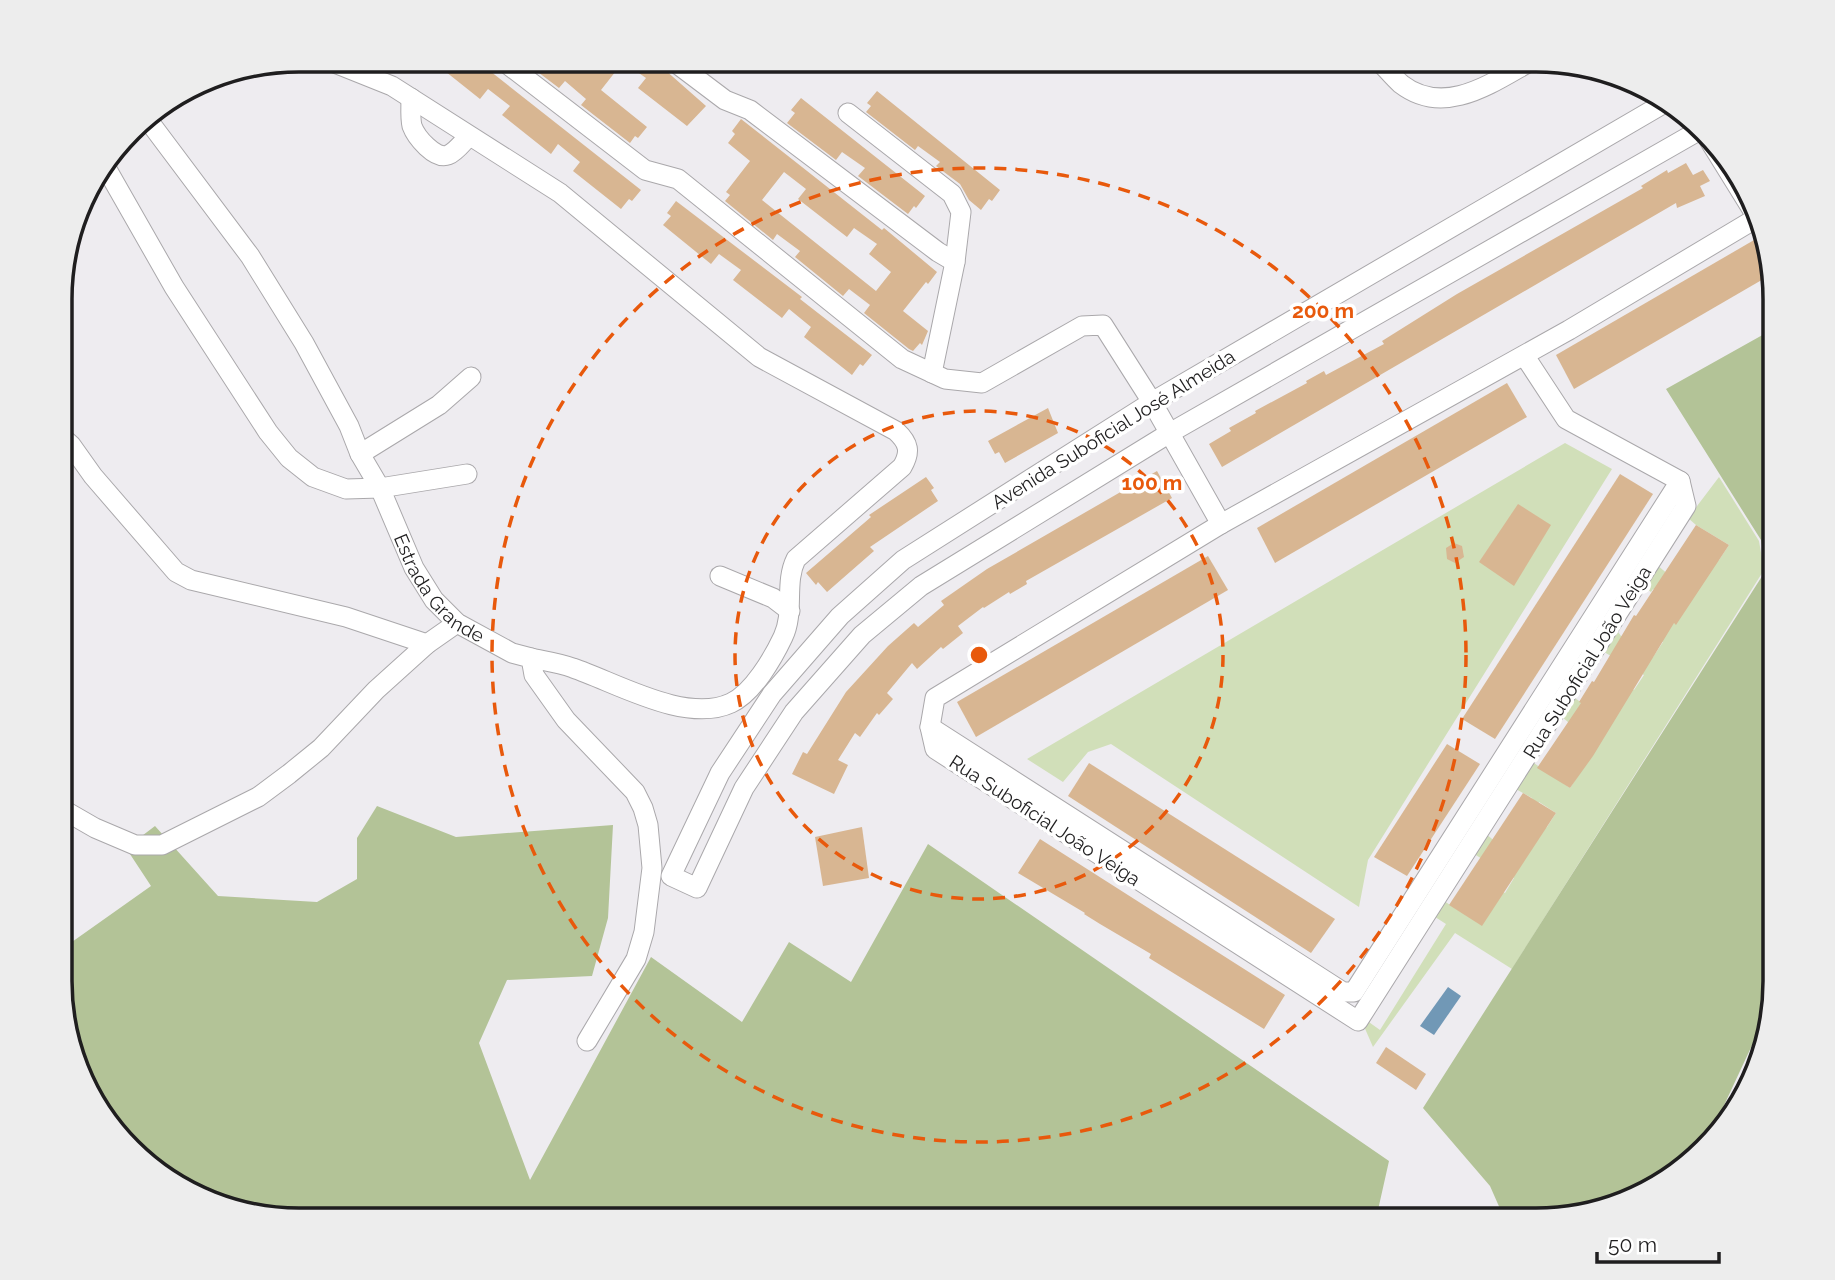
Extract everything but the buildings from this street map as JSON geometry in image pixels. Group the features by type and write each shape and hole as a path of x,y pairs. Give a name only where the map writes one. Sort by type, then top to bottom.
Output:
{"street":[{"name":"Estrada Grande","path":"152,126 250,256 304,343 380,488 414,568 434,600 457,623 512,653 570,667 676,707 719,708 745,694 755,683 783,636 790,611 792,567 796,559 902,467 909,453 905,439 896,431 758,357 560,193 392,86 357,72"},
{"path":"518,72 645,170 678,179 902,359 945,379 982,383 1082,326 1103,325 1152,402 1220,524"},
{"path":"688,72 725,100 750,110 955,262"},
{"path":"1390,72 1402,84 1421,95 1443,99 1459,97 1511,72"},
{"path":"411,99 415,132 433,152 442,156 449,155 469,136"},
{"name":"Avenida Suboficial José Almeida","path":"1657,107 1152,402 903,560 840,616 772,694 719,773 671,876 697,888 744,788 794,712 862,635 921,586 1168,434 1693,134"},
{"path":"848,113 952,194 961,212 955,262 932,373"},
{"path":"110,174 174,287 268,432 289,458 313,477 346,489 380,488 467,474"},
{"path":"930,727 935,698 1220,524 1524,355 1750,222"},
{"path":"1524,355 1566,419 1680,481"},
{"path":"360,454 439,405 471,377"},
{"path":"72,446 93,476 176,572 191,580 346,617 427,643"},
{"name":"Rua Suboficial João Veiga","path":"930,727 1343,992 1354,992 1680,481"},
{"name":"Rua Suboficial João Veiga","path":"930,727 935,749 1359,1021 1686,506 1680,481"},
{"path":"720,576 774,598 790,611"},
{"path":"72,815 135,845 162,845 258,797 289,774 321,748 376,690 427,643 457,623"},
{"path":"531,659 534,675 566,720 635,792 648,825 652,868 644,933 636,959 587,1041"}],"green space":[{"path":"1763,335 1763,552 1761,540 1666,389"},
{"path":"1565,443 1612,469 1368,860 1359,907 1111,744 1088,752 1063,782 1027,759"},
{"path":"1719,477 1759,541 1763,572 1512,969 1455,933 1373,1047 1363,1024 1366,1020 1380,1030 1446,924 1432,915 1441,899 1461,912 1496,888 1505,893 1514,878 1474,854 1486,834 1502,847 1547,827 1556,813 1539,802 1535,809 1532,798 1514,788 1531,761 1570,788 1579,774 1568,722 1562,717 1575,698 1590,709 1625,684 1634,690 1644,675 1604,652 1616,629 1621,636 1653,657 1663,642 1656,638 1668,619 1676,624 1662,595 1644,587 1657,565 1675,580 1719,560 1729,545 1688,518"},
{"path":"1763,575 1763,996 1755,1041 1721,1112 1697,1142 1650,1178 1636,1185 1595,1201 1566,1206 1500,1208 1490,1186 1423,1108"},
{"path":"377,806 456,837 613,825 608,918 592,976 507,980 479,1043 530,1180 651,957 742,1022 789,942 851,982 928,844 1389,1161 1378,1208 284,1208 255,1204 199,1185 185,1178 138,1142 102,1095 89,1068 76,1025 72,996 72,942 151,886 126,848 155,826 218,896 317,902 357,879 357,838"}],"water":[{"path":"1448,987 1461,996 1434,1035 1420,1026"}]}
